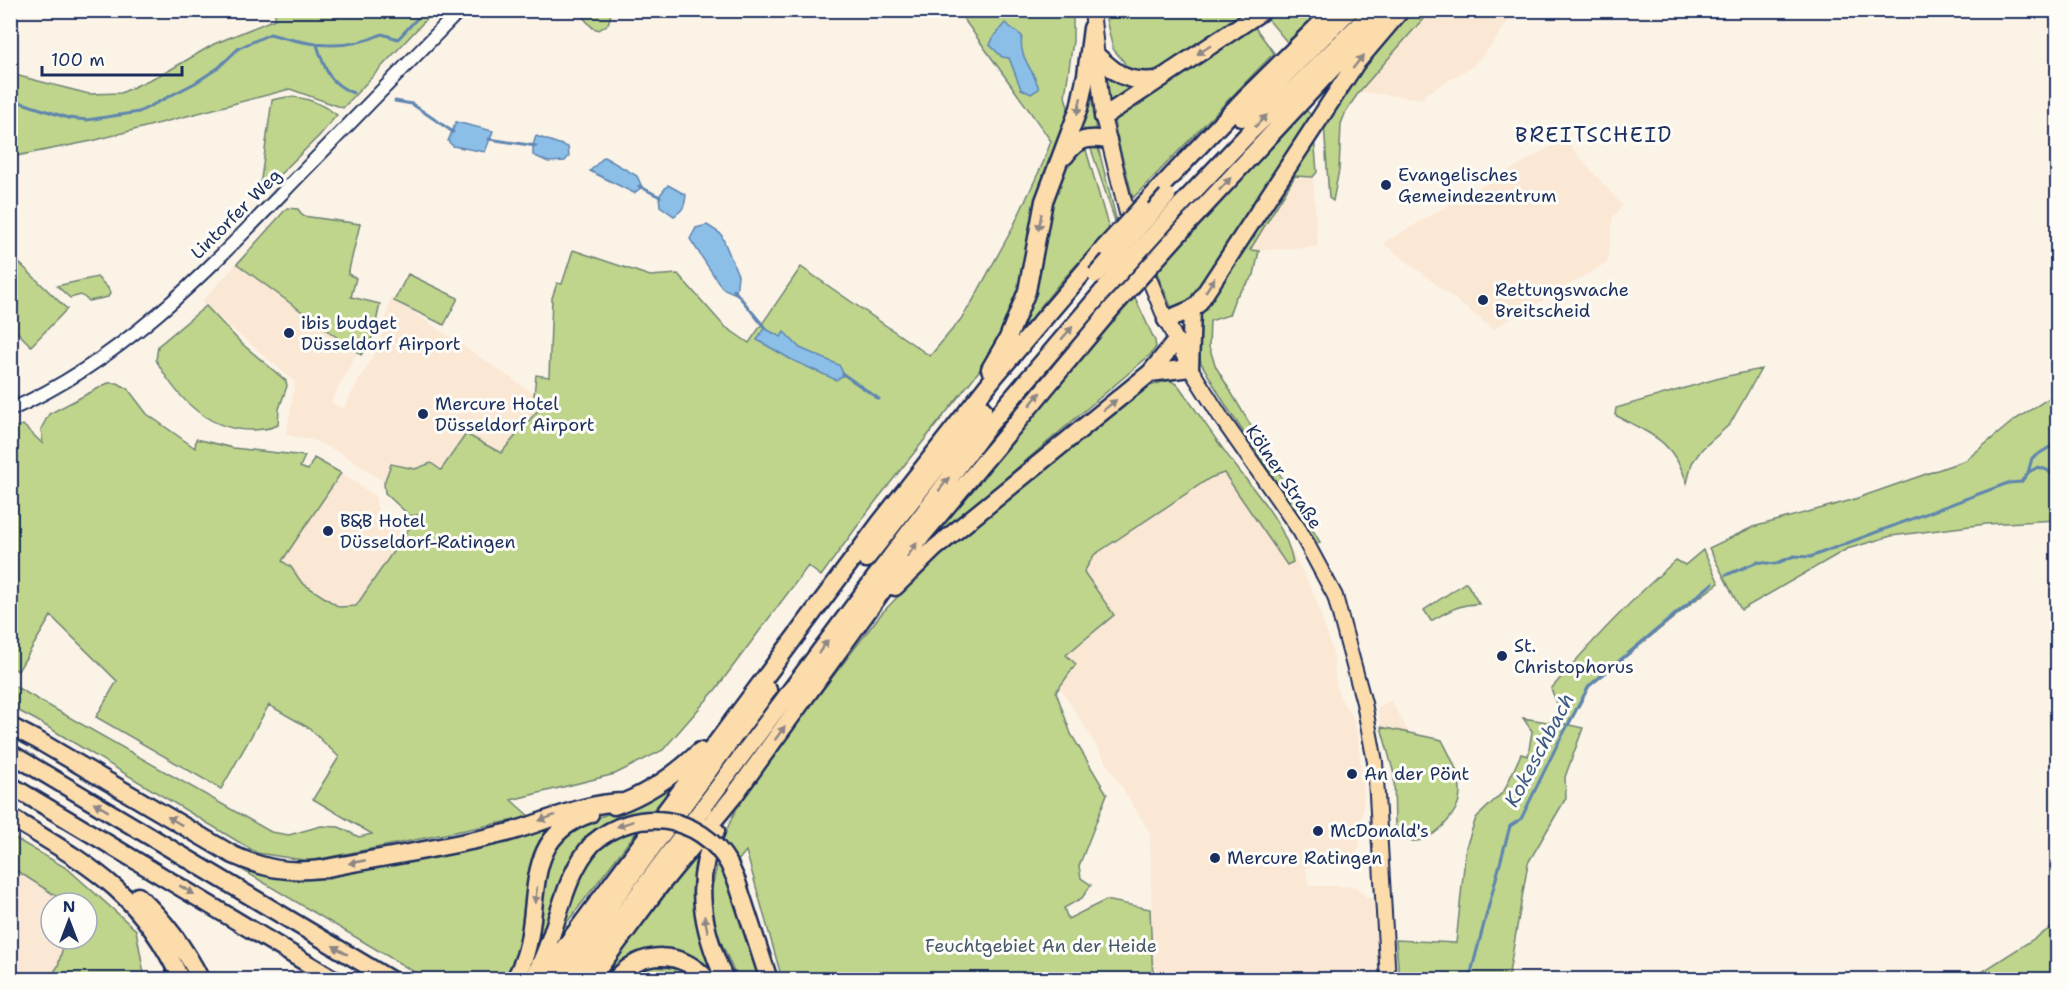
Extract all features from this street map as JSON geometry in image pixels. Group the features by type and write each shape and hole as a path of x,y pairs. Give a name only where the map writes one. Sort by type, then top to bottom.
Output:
{"highway":[{"path":"555,980 870,554 978,414 1096,275 1172,202 1297,75 1334,10"},
{"path":"654,893 732,797 922,536 1113,307 1185,227 1297,75 1350,10"},
{"path":"540,980 954,426 1105,247 1141,208 1374,10"},
{"path":"1297,75 1357,42 1394,10"},
{"path":"1166,320 1198,304 1356,63 1401,10"},
{"path":"1103,117 1259,14"},
{"path":"954,426 970,394 1002,350 1019,314 1030,278 1041,213 1079,108 1092,28"},
{"path":"1095,54 1127,80 1141,82 1158,80"},
{"path":"1057,167 1080,139 1092,137 1108,140"},
{"path":"574,980 990,424 1103,291 1172,202"},
{"path":"1150,373 1190,368 1192,309"},
{"path":"866,615 936,548 1150,373 1176,341"},
{"path":"590,980 654,893 804,672"},
{"path":"10,726 232,855 256,865 280,871 300,872 321,869 506,833 587,806 607,802 624,802"},
{"path":"514,980 524,963 529,948 539,866 548,843 560,830 573,821 624,802 662,784 724,732"},
{"path":"10,753 391,980"},
{"path":"10,785 335,980"},
{"path":"724,980 709,938 702,909 701,885 707,850 732,797"},
{"path":"10,818 79,859 103,876 135,906 163,945 181,980"},
{"path":"532,980 550,944 574,870 593,843 610,830 645,819 670,820 686,826 706,837 720,850 737,882 769,980"},
{"path":"79,859 111,874 148,905 182,947 201,980"},
{"path":"615,980 627,968 638,962 663,957 687,962 696,967 708,980"}],"main road":[{"name":"Lintorfer Weg","path":"10,410 90,367 130,338 175,300 460,10"},
{"name":"Kölner Straße","path":"1092,10 1095,54 1108,140 1135,243 1166,320 1190,368 1222,419 1300,531 1331,588 1342,616 1368,721 1375,762 1388,980"}],"shaded area":[{"path":"1430,11 1515,11 1493,44 1473,66 1426,94 1423,99 1359,92"},
{"path":"1564,139 1623,206 1613,217 1608,262 1493,329 1383,243"},
{"path":"1307,153 1313,177 1318,247 1250,251"},
{"path":"237,264 357,353 331,402 343,409 380,343 391,297 554,407 465,537 341,453 312,440 286,435 295,382 201,302"},
{"path":"341,473 375,496 380,520 405,535 356,606 339,607 302,583 291,567 282,561"},
{"path":"1224,473 1285,538 1315,596 1334,656 1339,696 1353,717 1358,736 1364,792 1360,845 1357,853 1351,857 1306,868 1308,886 1350,886 1357,888 1367,898 1373,897 1379,979 1153,979 1150,833 1060,687 1076,664 1065,656 1114,615 1084,572 1094,555 1210,478"},
{"path":"1391,700 1409,733 1381,727 1377,708"},
{"path":"10,867 48,891 39,891 39,951 62,951 58,966 49,979 11,979"}],"green space":[{"path":"1243,10 1244,12 1191,52 1162,67 1130,75 1124,62 1113,49 1104,11"},
{"path":"275,11 434,11 343,108 290,89 92,141 11,157 11,75 89,94 121,93 168,71 214,44 275,19"},
{"path":"577,11 612,11 608,24 599,30 593,28"},
{"path":"958,11 1073,11 1073,41 1065,96 1071,119 1011,318 986,362 872,506 821,576 808,566 716,689 663,750 615,774 511,800 530,817 310,861 257,853 11,707 11,684 271,832 289,835 321,826 339,827 359,837 372,834 313,799 339,757 309,728 269,705 221,789 96,717 117,681 51,616 18,671 11,667 11,428 23,425 43,444 41,429 49,414 108,383 118,383 128,389 147,414 195,448 196,439 233,448 305,456 300,467 308,470 314,458 341,473 282,561 291,567 302,583 339,607 356,606 418,515 410,516 385,493 384,483 391,464 415,469 431,463 441,470 466,434 501,453 545,402 534,395 536,375 549,377 552,298 557,283 562,284 573,250 650,276 678,274 724,326 749,343 801,267 930,356 972,302 1011,231 1051,141"},
{"path":"1275,11 1320,11 1287,42 1266,17"},
{"path":"1411,11 1430,11 1359,92 1346,111 1341,124 1339,170 1333,201 1329,198 1324,123 1358,71"},
{"path":"1254,26 1274,53 1133,198 1113,115"},
{"path":"1105,68 1145,85 1111,108"},
{"path":"1089,76 1096,133 1085,131 1079,122"},
{"path":"287,97 314,102 337,115 256,198 261,179 272,100"},
{"path":"1304,108 1311,115 1285,160 1192,301 1172,309 1155,268"},
{"path":"1314,136 1317,172 1313,177 1295,176 1250,250 1259,251 1254,275 1235,298 1229,315 1210,321 1209,347 1216,367 1320,542 1317,543 1228,409 1201,363 1195,336 1199,313"},
{"path":"1084,143 1109,229 1058,285 1018,335 1016,334 1048,208 1069,157"},
{"path":"1089,143 1098,147 1115,221"},
{"path":"287,208 298,209 303,216 360,224 348,274 356,278 351,297 380,304 373,336 361,355 237,264"},
{"path":"11,255 67,309 31,346 11,326"},
{"path":"408,274 458,298 444,325 394,301"},
{"path":"97,277 108,288 110,293 108,297 89,301 81,295 70,298 57,286"},
{"path":"1132,291 1155,341 1156,347 1150,355 1017,468 909,566 936,528"},
{"path":"206,306 241,343 286,381 287,386 279,409 278,425 255,430 238,429 209,419 184,399 164,374 156,360 158,346"},
{"path":"1761,369 1730,424 1702,449 1692,463 1687,483 1675,457 1660,440 1615,415 1616,408 1723,377"},
{"name":"Feuchtgebiet An der Heide","path":"1169,380 1178,385 1224,451 1268,508 1284,534 1293,562 1287,565 1224,473 1210,478 1094,555 1084,572 1114,615 1066,655 1076,664 1056,692 1071,734 1107,794 1079,866 1081,878 1091,885 1082,898 1064,908 1068,919 1106,900 1150,909 1153,979 782,979 746,851 737,862 722,840 737,807 762,769 881,614 936,557 1150,386"},
{"path":"2057,393 2057,520 1986,524 1891,536 1847,549 1741,610 1709,548 1753,527 1852,500 1966,460 2013,421"},
{"path":"1703,550 1719,583 1589,687 1569,725 1583,728 1565,777 1566,798 1528,863 1508,979 1399,979 1396,940 1456,943 1466,847 1476,818 1504,791 1521,754 1528,756 1532,731 1523,718 1566,725 1551,689 1611,622 1659,575 1676,560 1685,565"},
{"path":"1466,582 1479,604 1448,611 1431,621 1424,610"},
{"path":"1381,727 1442,740 1455,766 1460,787 1458,804 1444,825 1424,839 1413,841 1403,838 1395,830 1394,774"},
{"path":"11,735 270,873 547,827 548,832 540,843 531,869 521,951 507,979 426,979"},
{"path":"675,781 678,783 652,811 634,813 616,819 589,836 535,968 528,979 521,980 548,859 563,835 597,818 631,805"},
{"path":"641,826 565,925 567,928 560,936 574,878 604,841"},
{"path":"11,836 68,869 93,891 48,891 11,867"},
{"path":"696,855 692,893 698,928 719,979 684,953 655,949 626,958 603,976"},
{"path":"718,862 732,886 762,979 737,979 714,925 711,891"},
{"path":"99,897 136,930 145,979 49,979 58,966 62,951 99,951"},
{"path":"2057,924 2057,979 1971,979"},
{"path":"649,967 677,968 695,979 627,980"}],"water":[{"path":"1005,23 1022,36 1024,57 1039,89 1031,94 1021,89 1009,58 1002,57 990,45"},
{"path":"456,122 493,131 485,152 453,146 448,141"},
{"path":"536,136 568,147 569,156 565,161 548,162 533,155"},
{"path":"604,157 637,176 642,187 634,193 590,171"},
{"path":"668,185 686,195 683,207 674,216 660,206 659,196"},
{"path":"707,225 721,234 738,275 736,294 722,288 690,239 696,228"},
{"path":"764,328 781,337 784,332 800,348 839,365 844,375 836,380 792,360 757,340"}],"waterway":[{"path":"10,99 68,118 87,120 139,112 195,83 218,68 239,48 270,34 326,45 354,43 382,34 398,39 425,10"},
{"path":"317,45 329,75 338,85 353,93"},
{"path":"395,101 412,104 453,132"},
{"path":"489,139 536,146"},
{"path":"639,186 660,197"},
{"path":"734,290 766,329"},
{"path":"843,374 879,399"},
{"name":"Kokeschbach","path":"1726,575 1758,562 1775,564 1794,556 1810,557 2008,483 2021,482 2028,473 2032,458 2058,442"},
{"path":"2029,472 2038,467 2047,470 2058,480"},
{"name":"Kokeschbach","path":"1469,980 1510,826 1521,819 1589,686 1713,583"}],"place":[{"name":"Evangelisches Gemeindezentrum","path":"1386,185"},
{"name":"Rettungswache Breitscheid","path":"1483,300"},
{"name":"ibis budget Düsseldorf Airport","path":"289,333"},
{"name":"Mercure Hotel Düsseldorf Airport","path":"423,414"},
{"name":"B&B Hotel Düsseldorf-Ratingen","path":"328,531"},
{"name":"St. Christophorus","path":"1502,656"},
{"name":"An der Pönt","path":"1352,774"},
{"name":"McDonald's","path":"1318,831"},
{"name":"Mercure Ratingen","path":"1215,858"}],"district":[{"name":"BREITSCHEID","path":"1594,135"}]}
